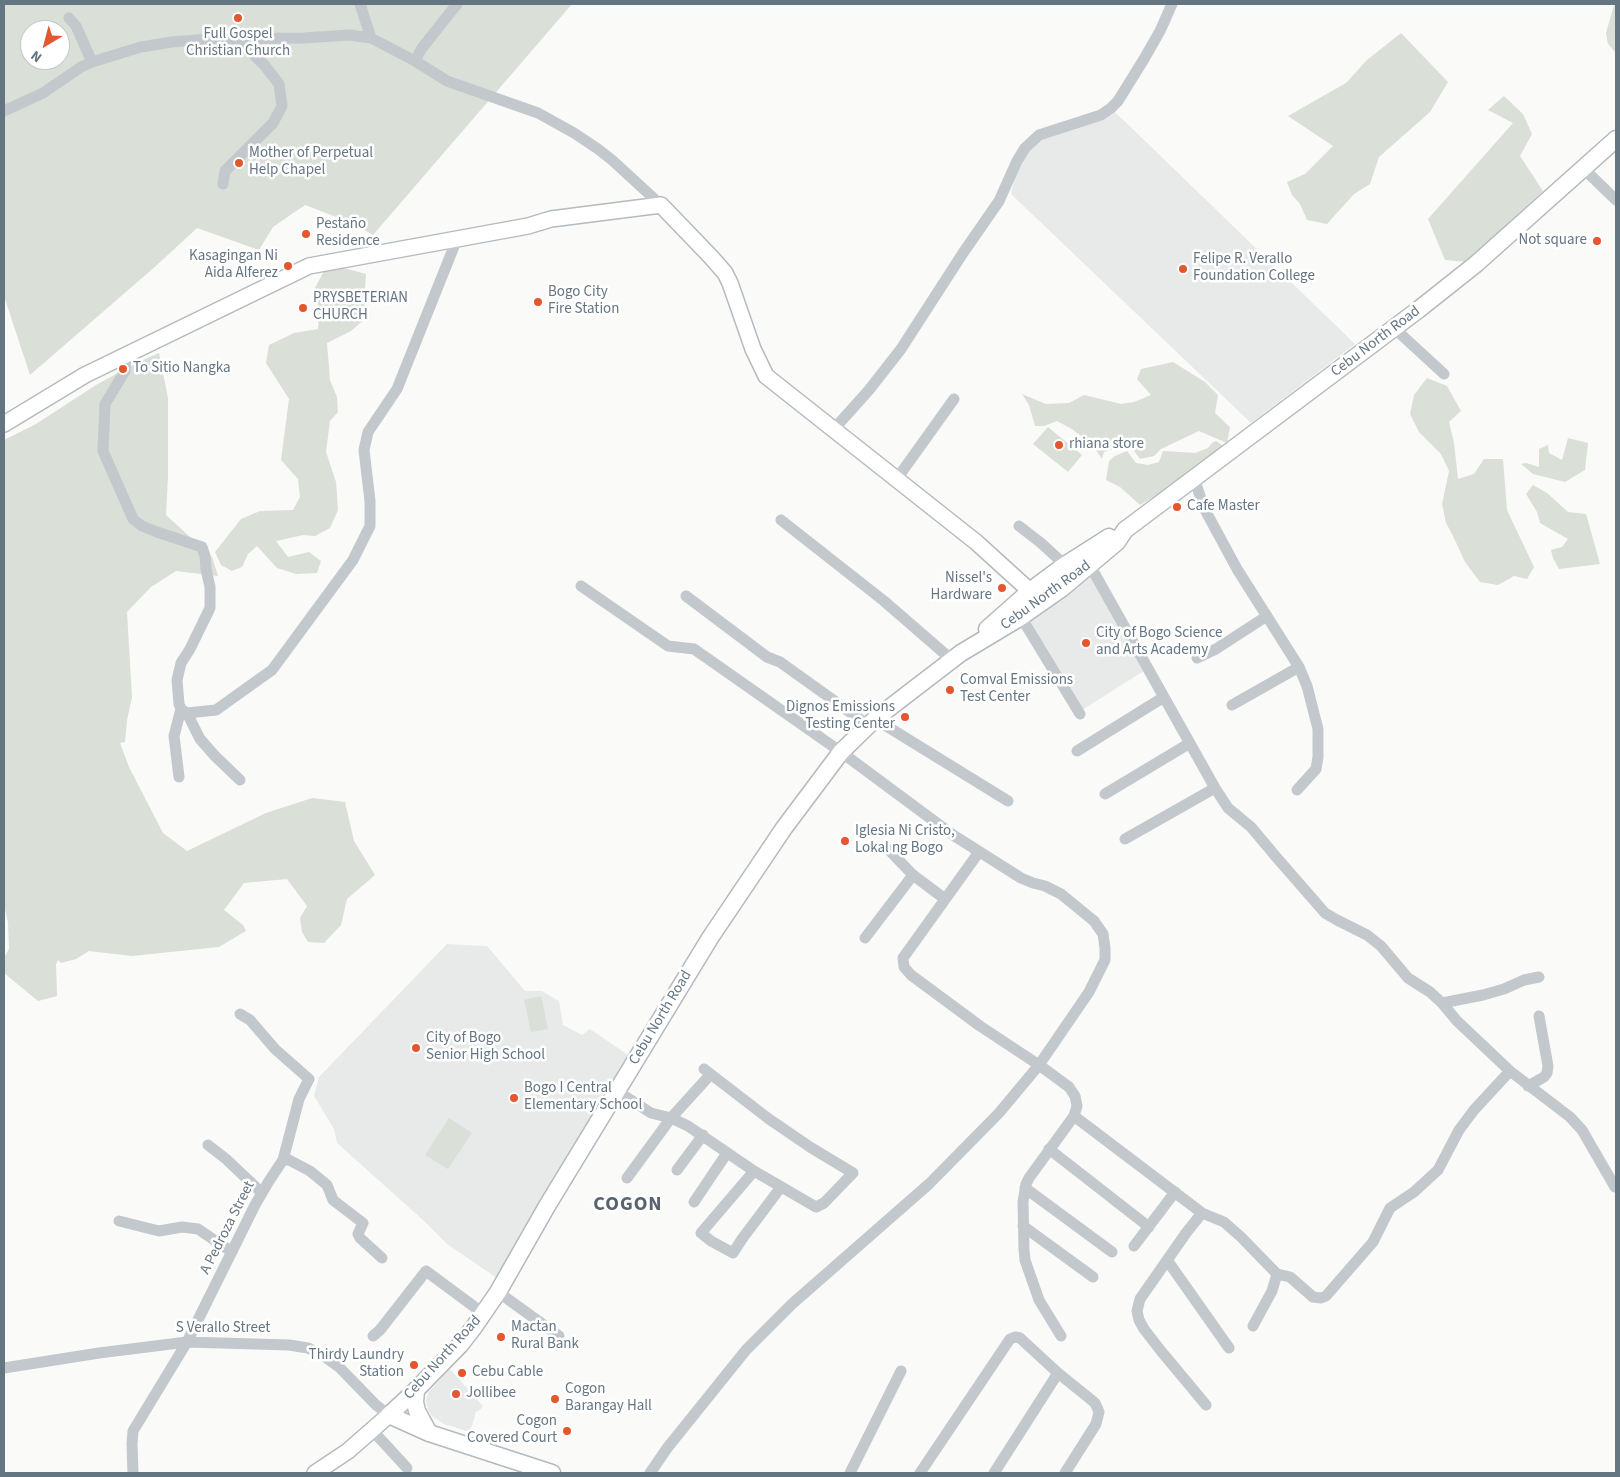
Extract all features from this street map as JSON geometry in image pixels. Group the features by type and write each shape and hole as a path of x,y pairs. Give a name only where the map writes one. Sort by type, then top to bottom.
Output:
{"highway":[{"name":"Cebu North Road","path":"552,1473 429,1433 389,1415 460,1344 484,1314 547,1206 710,938 784,828 841,752 872,722 1086,560 1112,535 1125,530 1476,264 1616,140"},
{"name":"Cebu North Road","path":"1050,586 1065,565 1086,560"},
{"name":"Cebu North Road","path":"957,656 1021,617 1035,598"},
{"path":"416,1390 415,1402 417,1412 429,1433"}],"main road":[{"path":"4,424 85,375 309,266 528,226 551,219 661,205 725,273 753,349 766,376 976,542 1035,598"},
{"path":"315,1473 348,1451 389,1415"}],"street":[{"path":"360,4 371,38"},
{"path":"415,61 422,48 458,4"},
{"path":"834,430 901,349 999,201 1025,148 1038,135 1101,114 1111,108 1118,101 1144,59 1160,31 1172,4"},
{"path":"69,18 76,26 92,62"},
{"path":"4,111 42,92 92,62 141,47 209,39 303,38 350,35 371,38 415,61 446,81 538,113 574,133 612,160 661,205"},
{"path":"223,184 225,171 273,123 282,106 279,84 266,66 238,39"},
{"path":"1584,169 1616,200"},
{"path":"184,711 216,710 272,670 353,560 370,526 370,501 364,450 368,432 398,389 457,239"},
{"path":"1394,328 1444,374"},
{"path":"127,354 126,371 122,383 109,405 105,404 103,451 133,519 142,526 202,547 210,587 210,608 181,662 177,680 179,704 200,738 215,756 240,780"},
{"path":"896,480 954,399"},
{"path":"1194,478 1204,508 1237,568 1299,667 1307,686 1318,729 1318,757 1316,769 1297,790"},
{"path":"781,520 957,656"},
{"path":"1020,526 1042,543 1065,565"},
{"path":"1086,560 1228,808 1251,827 1302,888 1326,913 1368,935 1408,978 1430,992 1457,1021 1510,1071 1570,1117 1582,1130 1615,1187"},
{"path":"581,586 668,646 694,649 979,852 1021,878 1061,894 1094,921 1103,934 1105,948 1105,960 1099,975 1073,1017 1039,1065 999,1113 929,1184 792,1304 746,1350 668,1446 650,1473"},
{"path":"686,596 766,657 780,662 872,722 1008,801"},
{"path":"1197,658 1216,650 1266,616"},
{"path":"1021,617 1080,714"},
{"path":"1232,705 1299,667"},
{"path":"1077,751 1164,697"},
{"path":"179,777 174,736 184,711"},
{"path":"1105,794 1190,743"},
{"path":"1125,839 1215,788"},
{"path":"888,849 913,876 945,899"},
{"path":"979,852 903,958 904,967 910,975 980,1026 1069,1087 1075,1096 1077,1106 1074,1116 1029,1178 1023,1202 1025,1260 1039,1300 1061,1336"},
{"path":"865,938 913,876"},
{"path":"1442,1003 1483,995 1504,989 1524,980 1539,977"},
{"name":"A Pedroza Street","path":"133,1473 133,1431 187,1342 262,1193 283,1160 299,1099 309,1079 275,1049 250,1020 240,1014"},
{"path":"1528,1086 1544,1077 1547,1073 1548,1066 1539,1016"},
{"path":"1074,1116 1202,1213 1224,1222 1277,1274 1290,1277 1313,1297 1321,1298 1326,1296 1373,1242 1390,1208 1414,1192 1438,1170 1459,1130 1474,1110 1510,1071"},
{"path":"617,1091 652,1113 671,1118 703,1135 754,1171 816,1207 824,1203 853,1173 777,1124 707,1072 671,1118 627,1178"},
{"path":"677,1170 703,1135"},
{"path":"208,1145 262,1193"},
{"path":"1049,1150 1148,1227"},
{"path":"694,1202 727,1153"},
{"path":"283,1160 289,1160 310,1171 327,1185 333,1200 363,1223 358,1234 360,1238 382,1258"},
{"path":"754,1171 702,1233 711,1241 734,1253 742,1239 781,1187"},
{"path":"1026,1188 1112,1252"},
{"path":"1134,1246 1175,1192"},
{"path":"1202,1213 1140,1299 1137,1311 1139,1320 1161,1351 1206,1405"},
{"path":"119,1221 158,1231 182,1227 198,1229 232,1252"},
{"path":"1023,1226 1092,1277"},
{"path":"1168,1260 1229,1348"},
{"path":"373,1336 380,1330 426,1271 484,1314"},
{"path":"1253,1326 1272,1291 1277,1274"},
{"path":"498,1292 559,1336"},
{"path":"920,1473 1010,1339 1020,1338 1058,1373 1090,1398 1095,1403 1099,1412 1096,1424 1065,1473"},
{"name":"S Verallo Street","path":"4,1368 187,1342 289,1345 308,1348 324,1356 339,1367 376,1405 389,1415"},
{"path":"850,1473 902,1371"},
{"path":"994,1473 1058,1373"},
{"path":"372,1430 408,1468"}],"shaded area":[{"path":"4,4 572,4 373,235 352,223 305,205 273,227 259,250 197,228 30,375 4,296"},
{"path":"1614,5 1616,6 1616,53 1608,44 1606,33"},
{"path":"1401,33 1448,82 1430,112 1379,157 1370,184 1354,194 1327,224 1307,220 1300,204 1292,195 1287,182 1305,174 1333,146 1288,116 1346,83 1367,60"},
{"path":"1504,96 1523,114 1532,134 1520,156 1543,191 1467,262 1445,260 1428,219 1513,123 1488,110"},
{"name":"Felipe R. Verallo Foundation College","path":"1112,109 1355,344 1251,423 1011,194 1020,157 1029,140"},
{"path":"340,267 366,274 364,301 367,317 351,331 327,343 330,380 337,397 338,412 330,421 326,452 336,482 338,510 330,528 315,536 303,535 276,541 288,557 309,552 321,561 317,573 296,574 277,568 257,546 248,554 242,567 232,571 221,565 215,552 241,519 260,511 293,510 300,497 298,479 281,460 289,399 266,363 269,345 294,333 318,329 319,312 315,288 324,271"},
{"path":"159,353 168,398 166,515 212,557 218,576 176,571 151,587 127,612 132,697 125,742 120,743 129,767 163,833 187,851 266,813 312,798 345,802 354,841 375,875 347,899 341,925 324,943 308,942 302,932 300,918 307,906 287,879 244,883 224,910 243,925 246,931 219,947 132,956 89,951 76,959 61,963 58,960 56,964 57,996 38,1001 4,973 4,958 9,949 8,922 4,905 4,440 36,424 96,385 136,363"},
{"path":"1173,362 1205,382 1218,395 1215,413 1230,427 1227,443 1199,431 1161,449 1154,456 1140,459 1129,444 1104,452 1102,459 1093,446 1072,429 1057,421 1044,426 1035,426 1029,405 1022,394 1046,404 1069,403 1084,395 1121,404 1134,402 1151,395 1137,379 1141,369"},
{"path":"1427,378 1447,386 1461,411 1449,422 1454,443 1458,479 1474,474 1484,459 1503,459 1507,510 1534,567 1527,579 1514,576 1498,585 1480,582 1465,562 1446,523 1442,504 1449,471 1441,454 1419,432 1410,414 1414,395"},
{"path":"1048,427 1082,455 1068,472 1033,444"},
{"path":"1568,438 1588,443 1585,470 1565,482 1533,474 1521,464 1526,463 1539,467 1539,449 1548,445 1549,453 1562,460"},
{"path":"1216,441 1222,445 1216,452 1163,491 1140,505 1120,487 1106,480 1109,461 1127,451 1136,463 1148,465 1159,462 1163,451 1195,453 1208,448"},
{"path":"1533,485 1547,493 1568,512 1586,514 1600,564 1559,569 1551,550 1562,547 1568,539 1540,523 1537,512 1526,494"},
{"name":"City of Bogo Science and Arts Academy","path":"1088,572 1147,669 1082,710 1025,617"},
{"name":"Bogo I Central Elementary School","path":"447,944 487,946 525,991 542,991 559,1001 563,1025 582,1035 590,1029 631,1057 497,1278 447,1244 337,1143 334,1129 314,1096 319,1077"},
{"path":"541,996 548,1029 531,1032 524,1000"},
{"path":"449,1118 472,1133 448,1169 425,1155"},
{"path":"450,1369 483,1406 476,1412 470,1432 444,1424 432,1416 428,1410 426,1401 428,1393"}],"place":[{"name":"Full Gospel Christian Church","path":"238,18"},
{"name":"Mother of Perpetual Help Chapel","path":"239,163"},
{"name":"Pestaño Residence","path":"306,234"},
{"name":"Not square","path":"1597,241"},
{"name":"Kasagingan Ni Aida Alferez","path":"288,266"},
{"name":"Felipe R. Verallo Foundation College","path":"1183,269"},
{"name":"Bogo City Fire Station","path":"538,302"},
{"name":"PRYSBETERIAN CHURCH","path":"303,308"},
{"name":"To Sitio Nangka","path":"123,369"},
{"name":"rhiana store","path":"1059,445"},
{"name":"Cafe Master","path":"1177,507"},
{"name":"Nissel's Hardware","path":"1002,588"},
{"name":"City of Bogo Science and Arts Academy","path":"1086,643"},
{"name":"Comval Emissions Test Center","path":"950,690"},
{"name":"Dignos Emissions Testing Center","path":"905,717"},
{"name":"Iglesia Ni Cristo, Lokal ng Bogo","path":"845,841"},
{"name":"City of Bogo Senior High School","path":"416,1048"},
{"name":"Bogo I Central Elementary School","path":"514,1098"},
{"name":"Mactan Rural Bank","path":"501,1337"},
{"name":"Thirdy Laundry Station","path":"414,1365"},
{"name":"Cebu Cable","path":"462,1373"},
{"name":"Jollibee","path":"456,1394"},
{"name":"Cogon Barangay Hall","path":"555,1399"},
{"name":"Cogon Covered Court","path":"567,1431"}],"district":[{"name":"COGON","path":"628,1206"}]}
